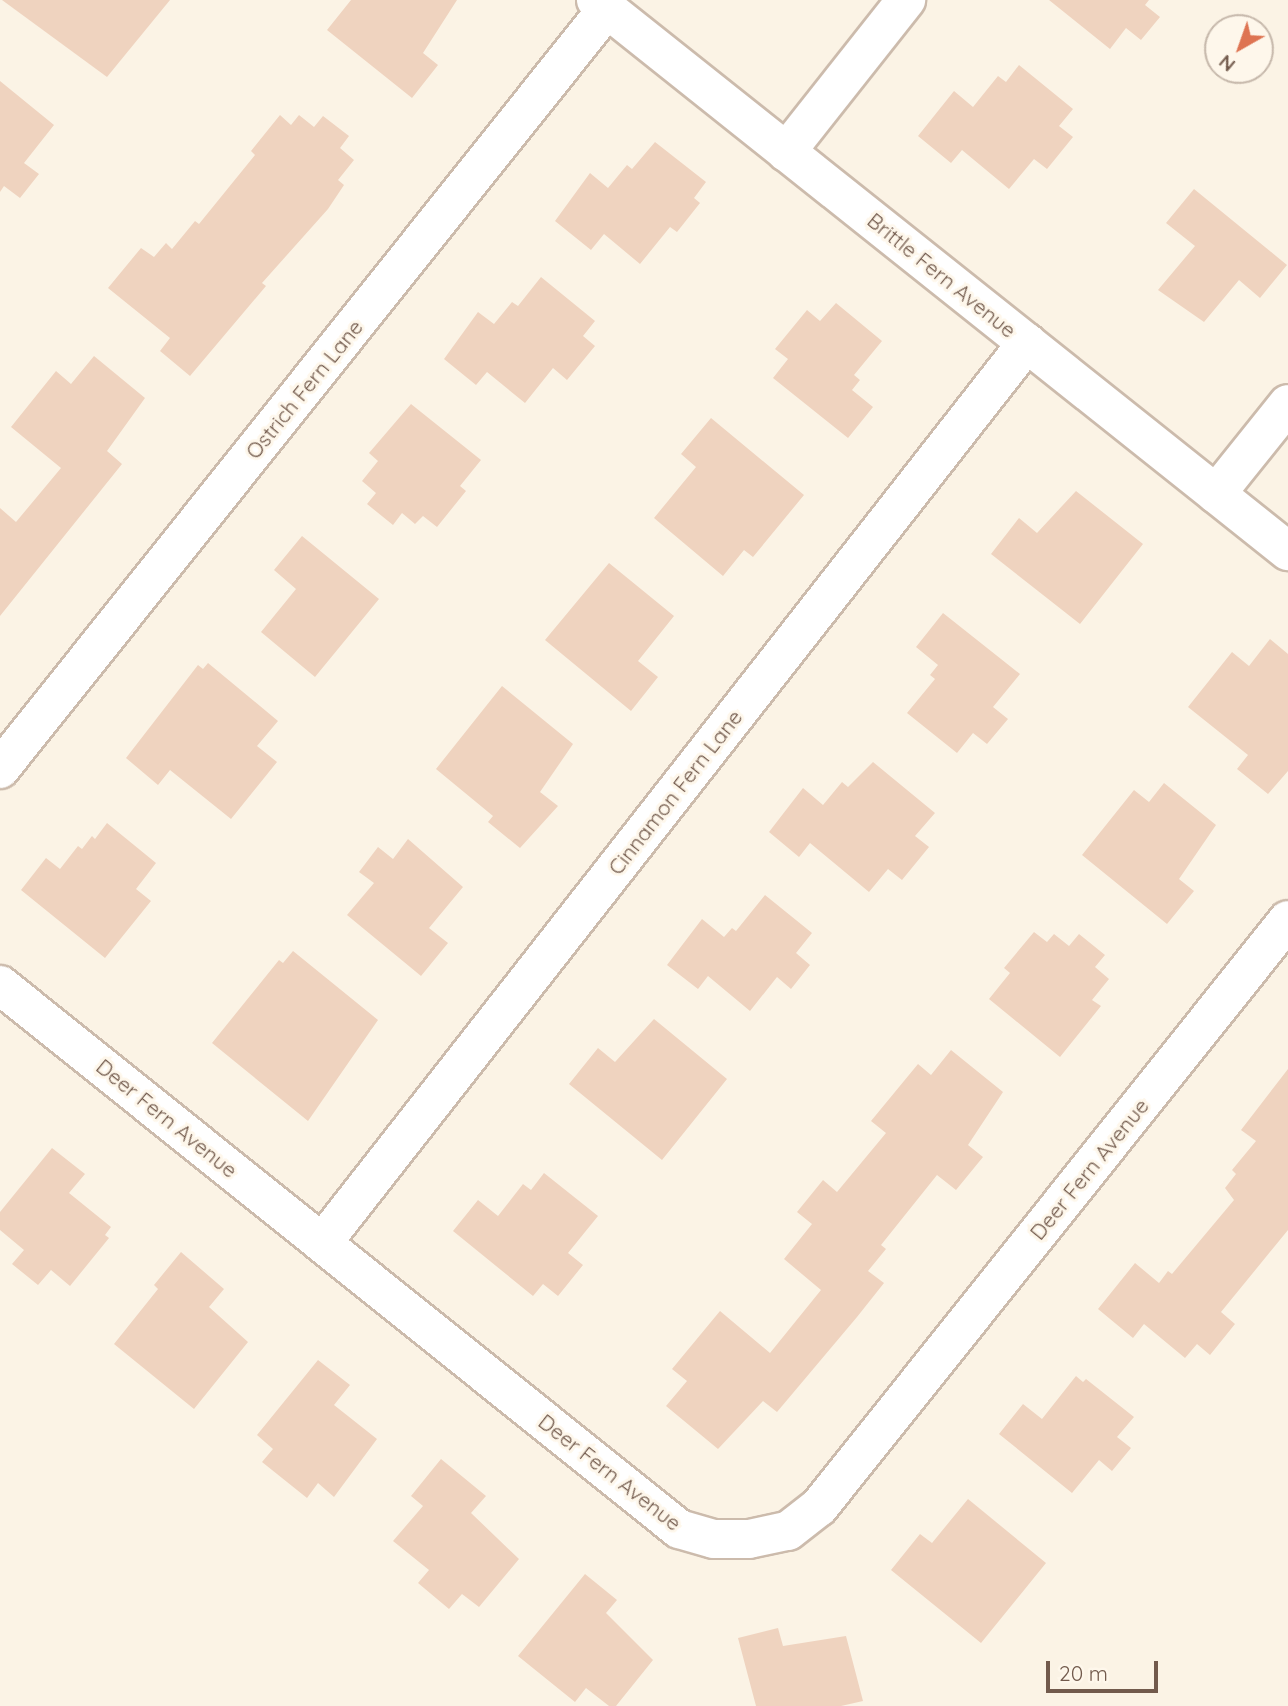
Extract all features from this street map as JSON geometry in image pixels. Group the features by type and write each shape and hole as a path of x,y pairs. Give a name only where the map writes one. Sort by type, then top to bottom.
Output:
{"street":[{"path":"786,152 906,0"},
{"name":"Brittle Fern Avenue","path":"601,5 1288,551"},
{"name":"Ostrich Fern Lane","path":"0,769 601,5"},
{"name":"Cinnamon Fern Lane","path":"323,1242 1027,343"},
{"path":"1216,494 1288,404"},
{"name":"Deer Fern Avenue","path":"0,985 679,1529 714,1539 749,1539 788,1531 819,1507 1288,920"}],"building":[{"path":"2,0 170,0 107,77"},
{"path":"351,0 457,0 423,53 438,65 412,98 327,30"},
{"path":"1049,0 1149,0 1145,5 1160,17 1141,40 1126,28 1110,49"},
{"path":"1019,65 1073,109 1059,126 1073,137 1047,169 1034,159 1009,189 962,150 951,163 918,136 954,91 973,107 998,76 1006,82"},
{"path":"0,81 54,125 24,163 39,174 20,198 4,186 0,192"},
{"path":"280,115 291,125 299,115 314,127 323,116 349,136 340,148 354,160 338,180 344,185 328,209 262,283 266,286 190,376 160,351 170,338 108,288 141,248 154,257 166,243 172,249 195,221 199,224 255,155 251,151"},
{"path":"655,142 706,182 694,198 700,203 677,232 670,227 640,264 604,234 591,250 555,221 590,173 608,188 627,165 632,169"},
{"path":"1194,189 1287,265 1260,298 1239,280 1204,322 1158,290 1195,246 1166,223"},
{"path":"541,277 595,321 583,336 595,346 567,380 553,368 525,403 487,372 476,385 444,359 478,312 494,324 512,302 518,306"},
{"path":"836,303 882,341 854,375 860,380 852,390 873,407 848,438 773,378 788,359 775,349 807,310 820,321"},
{"path":"94,356 145,398 107,451 122,464 0,616 0,508 16,522 61,468 11,427 56,371 71,384"},
{"path":"411,404 481,460 460,486 466,491 437,527 423,516 415,524 402,513 393,525 367,504 376,493 362,481 378,461 369,453"},
{"path":"711,418 804,495 753,557 744,550 723,576 654,518 696,467 681,454"},
{"path":"1076,491 1143,544 1080,624 991,554 1019,518 1037,533"},
{"path":"302,536 379,599 315,677 261,632 296,589 274,570"},
{"path":"609,563 674,616 638,661 658,677 631,711 545,640"},
{"path":"943,613 1020,674 993,707 1008,719 987,744 973,733 957,753 907,713 935,679 930,675 938,665 916,647"},
{"path":"1270,639 1288,654 1288,771 1268,794 1237,769 1248,755 1188,707 1232,652 1249,666"},
{"path":"208,663 278,721 257,746 277,762 231,819 170,770 158,785 126,758 198,665 203,669"},
{"path":"502,686 573,744 540,792 558,806 520,848 488,822 493,816 436,769"},
{"path":"873,762 935,813 915,836 929,847 902,880 888,869 869,892 810,843 799,857 769,832 803,788 823,805 842,782 848,787"},
{"path":"1164,783 1216,825 1179,879 1194,891 1167,924 1082,855 1134,790 1149,802"},
{"path":"107,823 156,863 136,889 151,901 105,958 21,890 46,858 60,869 78,846 82,849 92,836 95,839"},
{"path":"408,839 463,887 429,928 448,943 421,976 347,915 374,883 359,872 378,847 393,859"},
{"path":"765,895 812,933 796,953 810,965 791,989 777,977 750,1011 708,976 698,989 667,965 702,919 724,937 732,928 736,931"},
{"path":"1034,932 1047,942 1054,934 1069,946 1079,934 1105,955 1095,967 1109,979 1092,1000 1101,1006 1060,1057 989,999 1010,973 1004,968"},
{"path":"293,951 378,1020 308,1121 212,1043 279,960 283,963"},
{"path":"654,1019 727,1079 662,1160 569,1084 598,1048 615,1062"},
{"path":"951,1050 1003,1092 968,1145 983,1157 956,1190 937,1175 881,1245 886,1249 868,1271 884,1283 857,1317 777,1412 763,1401 718,1449 666,1406 687,1381 672,1369 720,1311 770,1353 821,1290 784,1259 812,1224 797,1212 823,1180 837,1192 886,1133 871,1121 918,1064 931,1075"},
{"path":"1288,1069 1288,1230 1221,1312 1235,1324 1210,1355 1197,1344 1185,1358 1144,1324 1133,1338 1098,1309 1135,1263 1159,1283 1168,1271 1172,1274 1234,1200 1225,1188 1236,1174 1232,1170 1256,1141 1241,1130"},
{"path":"52,1148 85,1174 69,1193 111,1227 105,1235 109,1238 70,1286 51,1270 38,1285 12,1264 24,1250 0,1230 0,1212"},
{"path":"544,1173 598,1216 568,1253 583,1265 558,1296 543,1284 533,1296 453,1231 478,1200 498,1216 523,1184 531,1190"},
{"path":"181,1252 224,1289 209,1307 248,1342 194,1409 114,1344 158,1289 154,1285"},
{"path":"318,1360 350,1385 334,1405 377,1439 334,1497 318,1483 307,1498 262,1462 273,1449 257,1435"},
{"path":"1076,1376 1083,1382 1086,1379 1134,1417 1117,1437 1131,1448 1112,1471 1099,1460 1072,1493 999,1434 1023,1404 1042,1419"},
{"path":"441,1459 486,1496 471,1513 519,1559 479,1607 462,1594 449,1609 418,1583 429,1570 393,1541 423,1506 411,1496"},
{"path":"968,1499 1046,1563 981,1643 891,1570 920,1534 932,1543"},
{"path":"585,1574 617,1600 606,1613 653,1660 616,1706 609,1706 586,1688 575,1702 518,1656"},
{"path":"778,1628 783,1646 846,1636 863,1701 841,1706 756,1706 738,1638"}]}
